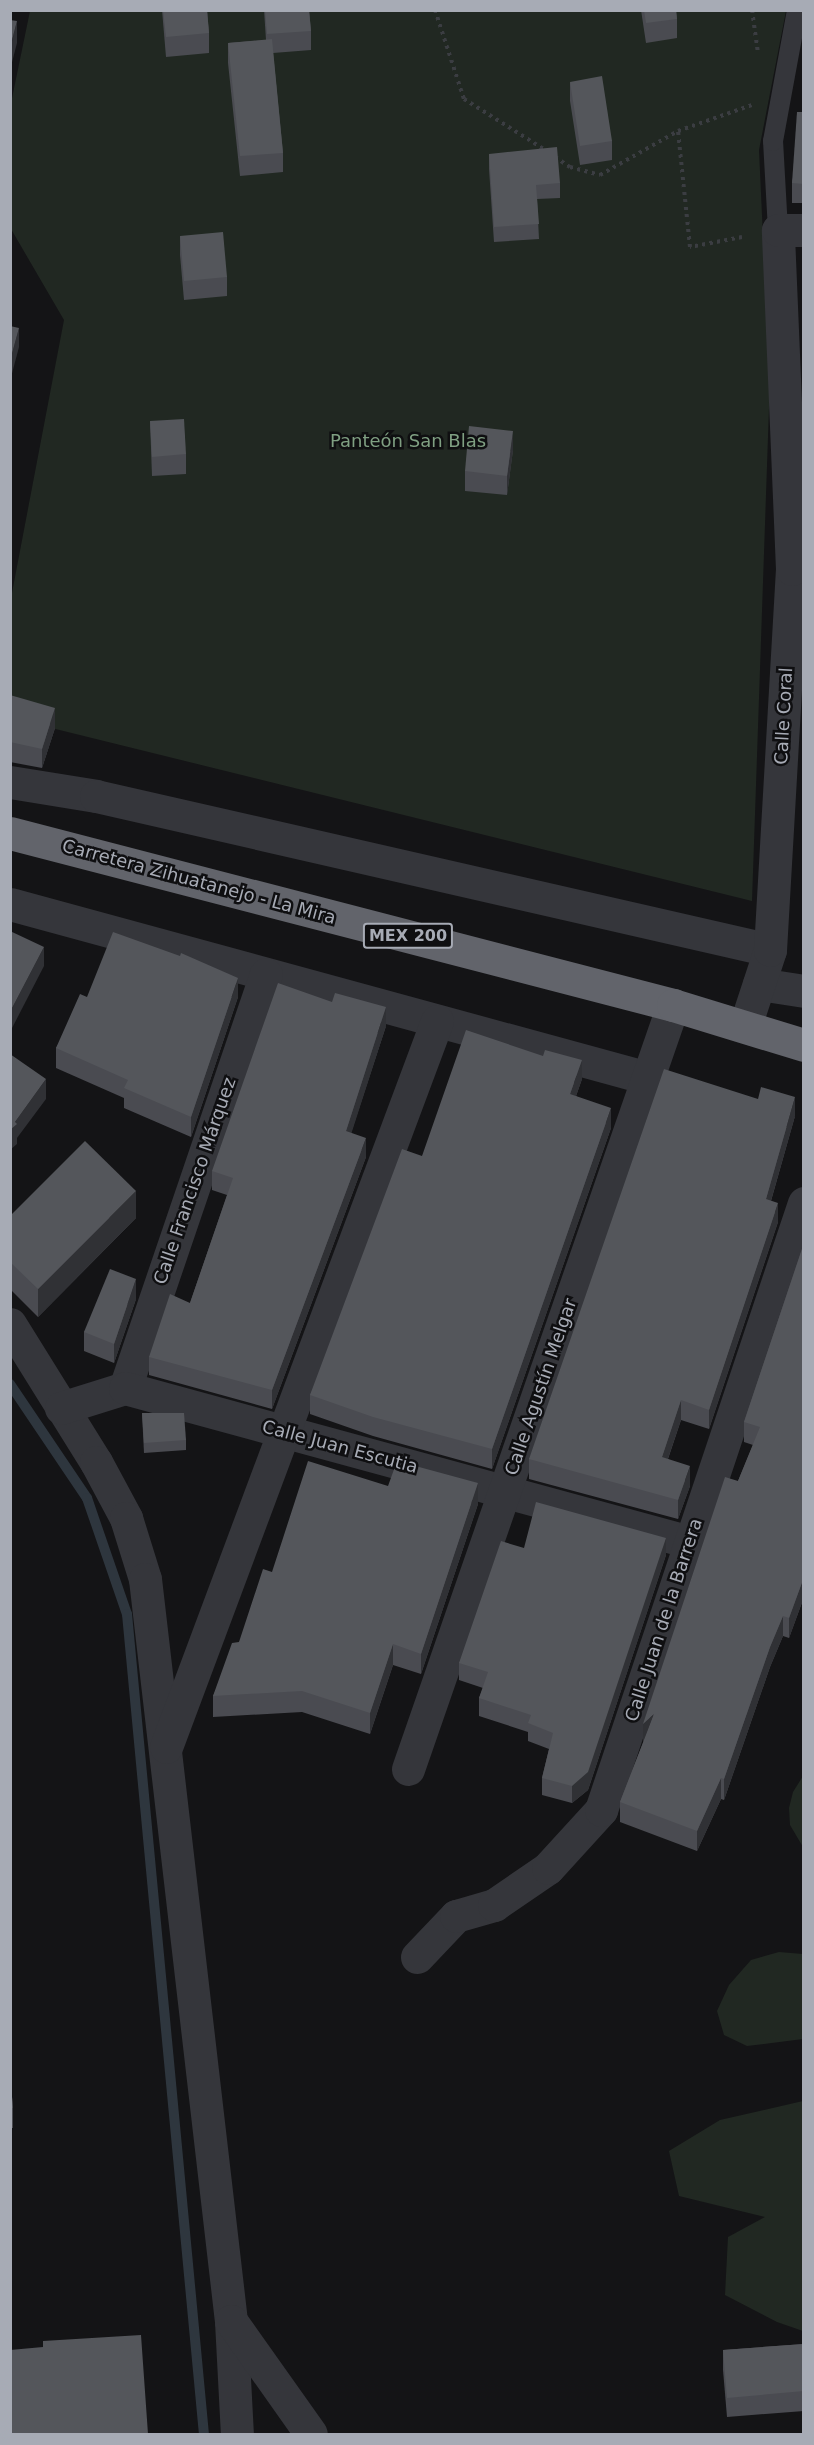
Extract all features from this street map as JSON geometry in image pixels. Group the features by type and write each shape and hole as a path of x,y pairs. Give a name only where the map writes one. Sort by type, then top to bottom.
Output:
{"highway":[{"name":"Carretera Zihuatanejo - La Mira","path":"10,833 673,1005 804,1045"}],"street":[{"name":"Calle Coral","path":"745,1026 770,950 798,570 791,230"},
{"path":"10,782 96,796 770,950"},
{"path":"10,904 648,1078"},
{"name":"Calle Francisco Márquez","path":"125,1388 266,974"},
{"path":"759,984 804,991"},
{"name":"Calle Agustín Melgar","path":"408,1769 673,1005"},
{"path":"163,1754 437,1020"},
{"name":"Calle Juan de la Barrera","path":"417,1957 456,1916 494,1905 548,1868 600,1810 804,1203"},
{"path":"10,1324 96,1462 126,1518 145,1579 163,1754 231,2321 237,2434"},
{"path":"61,1408 125,1388"},
{"name":"Calle Juan Escutia","path":"125,1388 690,1542"},
{"path":"231,2321 310,2434"}],"lane":[{"path":"791,230 773,141 797,10"}],"path":[{"path":"435,10 464,99 570,167 600,175 678,131 764,101"},
{"path":"752,10 758,56"},
{"path":"678,131 690,247 791,230"}],"green space":[{"name":"Panteón San Blas","path":"30,11 786,11 759,150 763,237 774,263 752,901 11,718 11,598 64,320 11,229 11,103"},
{"path":"803,1776 803,1847 790,1825 789,1808 793,1792"},
{"path":"779,1952 803,1954 803,2039 747,2046 724,2035 717,2011 729,1985 751,1960"},
{"path":"804,2101 803,2331 777,2322 725,2295 728,2237 765,2217 679,2196 669,2151 720,2120"}],"building":[{"path":"163,10 207,10 209,33 166,37"},
{"path":"265,10 309,10 311,31 267,34"},
{"path":"644,10 676,10 677,19 646,23"},
{"path":"10,20 17,21 10,48"},
{"path":"272,39 283,153 240,156 228,43"},
{"path":"602,76 612,141 580,146 570,82"},
{"path":"797,112 804,112 804,184 792,183"},
{"path":"557,147 560,183 536,185 539,224 494,227 489,154"},
{"path":"223,232 227,277 184,281 180,236"},
{"path":"10,326 19,328 10,361"},
{"path":"184,419 186,454 152,457 150,421"},
{"path":"469,426 513,431 507,476 465,471"},
{"path":"10,695 55,708 42,749 10,742"},
{"path":"10,931 44,947 10,1012"},
{"path":"113,932 180,956 181,953 238,978 191,1117 124,1088 128,1080 56,1048 80,994 87,997"},
{"path":"278,983 332,1002 335,993 386,1007 346,1131 366,1138 272,1390 149,1357 170,1294 190,1303 233,1178 212,1171"},
{"path":"466,1030 543,1056 545,1050 582,1060 570,1094 611,1108 492,1449 373,1417 310,1395 402,1149 422,1156"},
{"path":"10,1054 46,1079 15,1122 17,1124 10,1130"},
{"path":"664,1069 758,1099 761,1087 795,1097 766,1199 778,1203 709,1410 681,1400 662,1457 690,1466 678,1500 529,1459"},
{"path":"85,1141 136,1191 38,1289 10,1262 10,1216"},
{"path":"804,1243 804,1577 789,1618 783,1616 770,1647 724,1779 721,1778 697,1831 620,1802 654,1714 643,1724 725,1477 738,1481 760,1427 744,1422"},
{"path":"110,1269 136,1279 114,1344 84,1332"},
{"path":"142,1413 184,1413 186,1440 144,1443"},
{"path":"308,1461 388,1486 397,1461 478,1483 421,1654 393,1644 370,1713 302,1691 213,1696 232,1643 239,1642 263,1569 272,1572"},
{"path":"536,1502 666,1538 588,1772 572,1786 542,1778 553,1733 528,1723 531,1715 479,1698 488,1672 459,1663 501,1541 524,1548"},
{"path":"10,2074 13,2108 10,2108"},
{"path":"141,2335 148,2434 10,2434 10,2350 43,2347 43,2341"},
{"path":"804,2344 804,2391 727,2398 723,2350"}],"waterway":[{"path":"10,1384 87,1498 127,1614 204,2434"}]}
